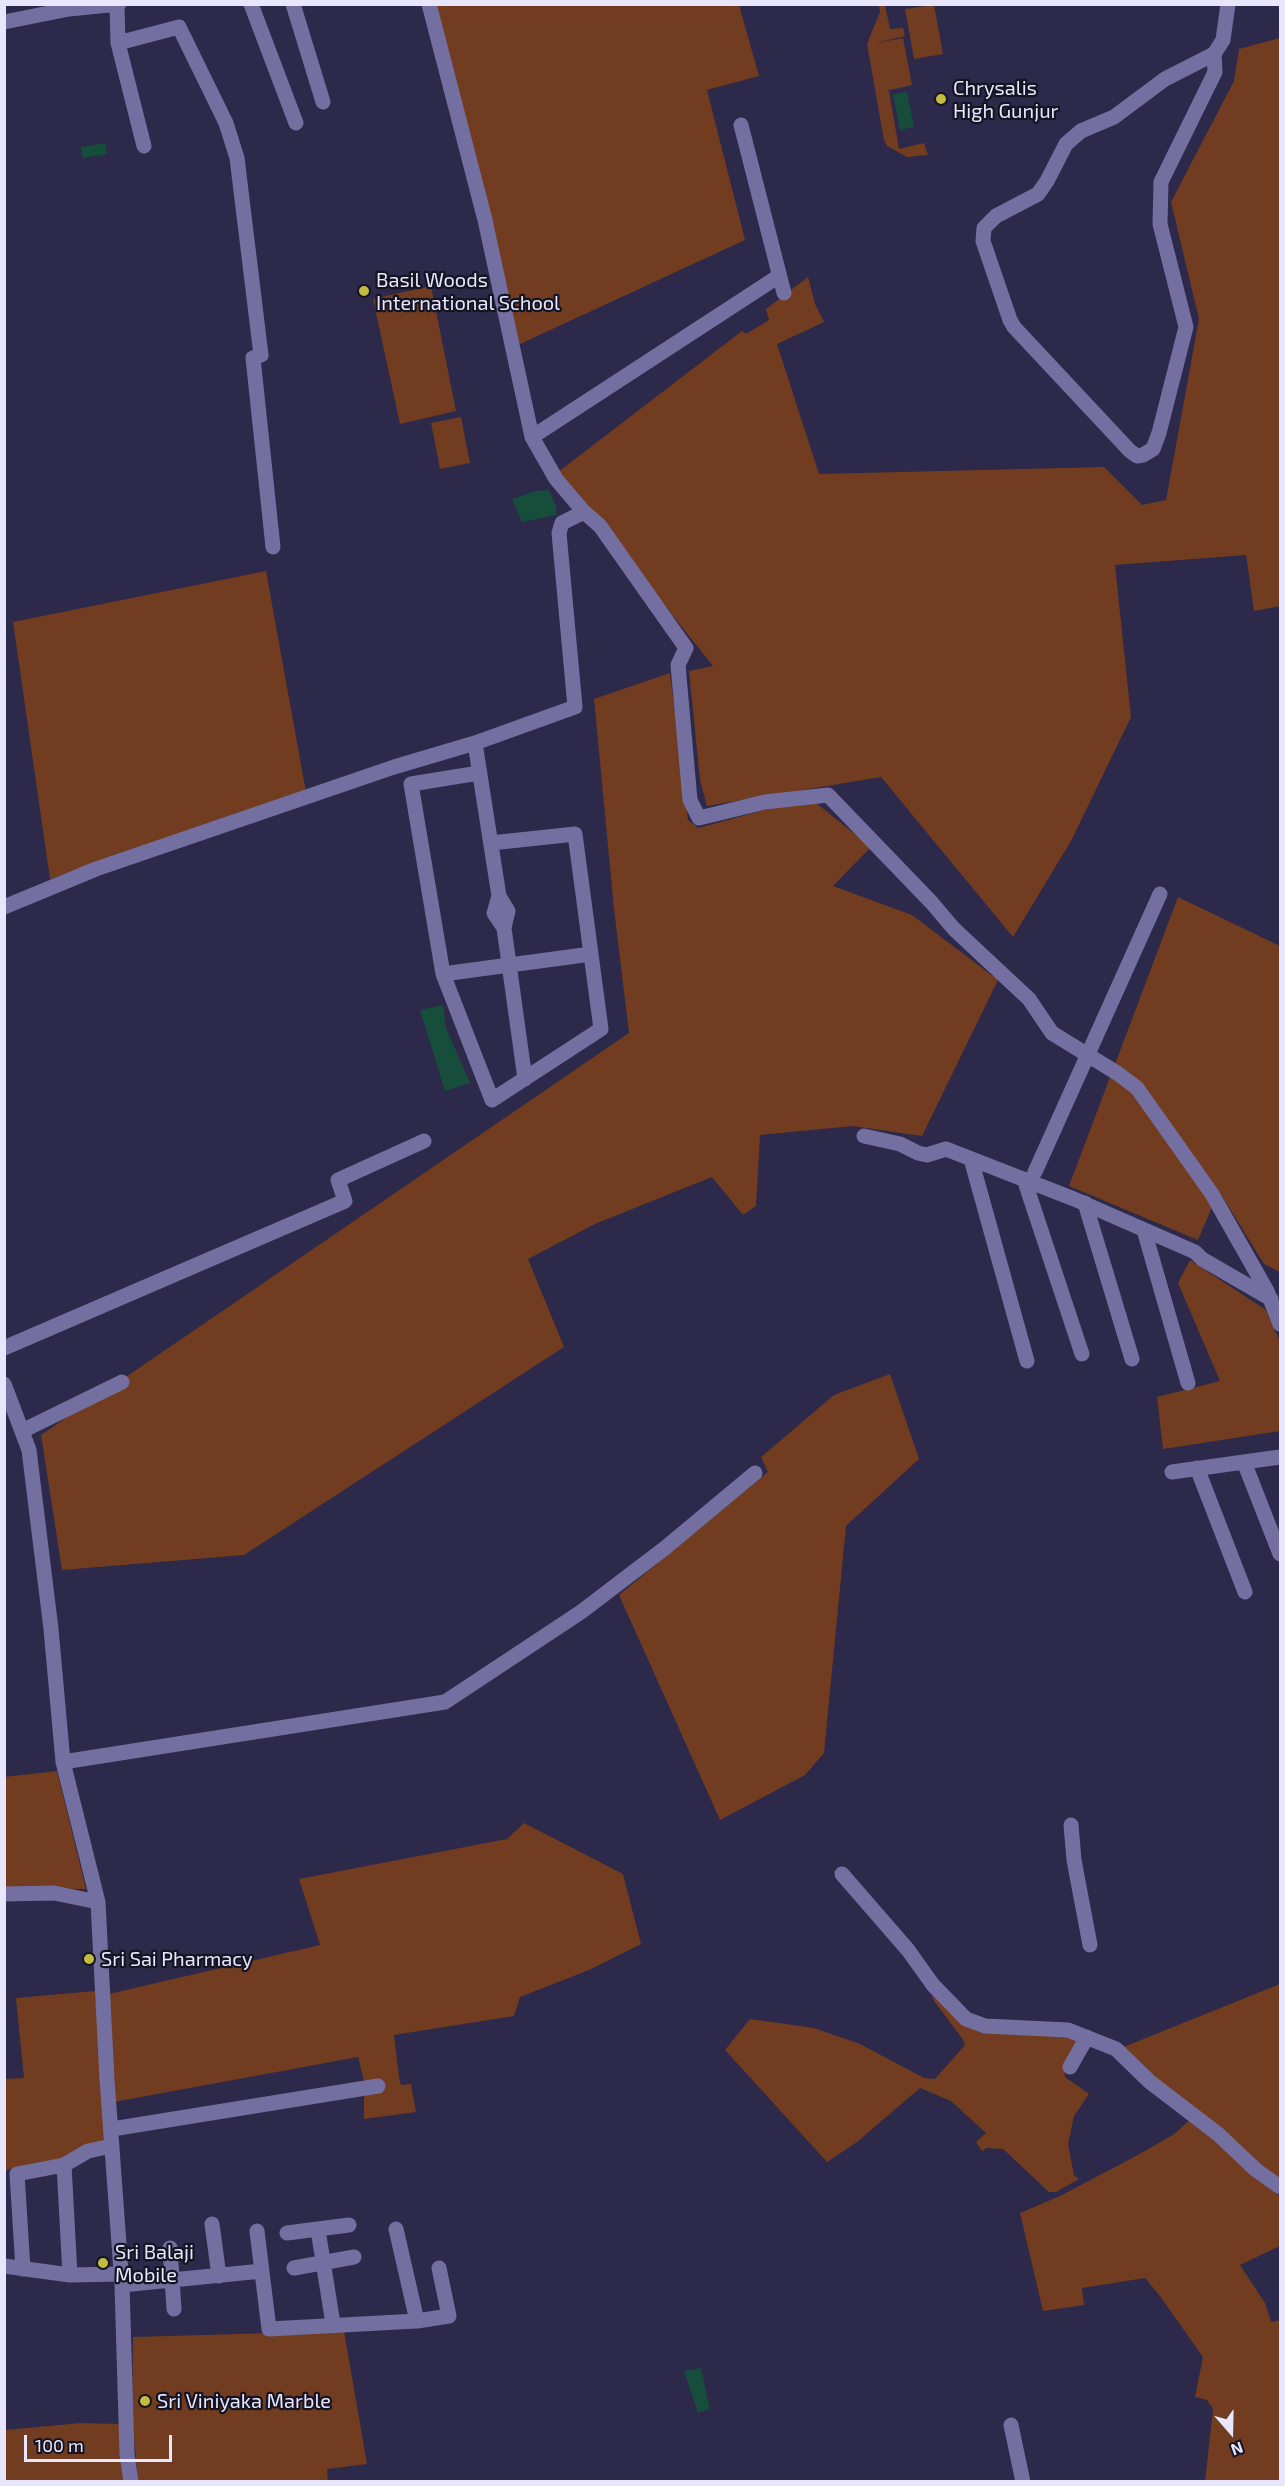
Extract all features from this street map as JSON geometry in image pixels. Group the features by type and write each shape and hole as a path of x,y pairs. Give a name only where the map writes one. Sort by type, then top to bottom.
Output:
{"street":[{"path":"251,4 296,123"},
{"path":"293,4 323,102"},
{"path":"429,4 485,220 532,437 556,479 584,512 600,526 686,648 678,665 690,800 699,818 765,802 828,795 954,929 1029,999 1052,1033 1118,1073 1137,1088 1212,1194 1267,1293 1281,1324"},
{"path":"1214,54 1215,72 1161,182 1160,224 1186,327 1153,449 1137,456 1014,327 983,241 984,228 996,216 1038,194 1066,144 1082,131 1114,117 1164,79 1214,54 1223,40 1228,4"},
{"path":"4,22 69,7 118,5 118,43 144,146"},
{"path":"118,43 179,27 226,123 237,158 261,355 254,358 273,547"},
{"path":"741,125 784,293"},
{"path":"532,437 779,276"},
{"path":"4,907 96,869 394,767 475,743 575,707 559,533 562,524 584,512"},
{"path":"475,743 499,896 494,913 504,928 525,1079"},
{"path":"479,772 411,784 443,974 492,1100 601,1029 576,834 490,843"},
{"path":"1083,1354 1030,1176 1160,894"},
{"path":"443,974 591,954"},
{"path":"864,1136 900,1144 927,1155 946,1149 971,1159 1030,1176 1196,1252 1202,1259 1267,1293"},
{"path":"4,1348 345,1201 338,1180 424,1141"},
{"path":"971,1159 1027,1361"},
{"path":"1085,1203 1132,1359"},
{"path":"1144,1230 1188,1383"},
{"path":"22,1431 122,1383"},
{"path":"4,1384 29,1450 51,1629 63,1762 98,1902 107,2080 121,2280 127,2454 131,2481"},
{"path":"1172,1472 1281,1457"},
{"path":"1244,1462 1281,1554"},
{"path":"1197,1468 1245,1592"},
{"path":"63,1762 444,1702 580,1612 666,1548 755,1473"},
{"path":"1071,1824 1074,1860 1090,1945"},
{"path":"842,1875 908,1950 933,1986 966,2019 985,2026 1068,2030 1116,2049 1150,2082 1218,2134 1256,2170 1281,2187"},
{"path":"4,1894 54,1893 98,1902"},
{"path":"1070,2067 1087,2037"},
{"path":"112,2129 378,2086"},
{"path":"23,2270 17,2174 64,2165 88,2151 112,2146"},
{"path":"64,2165 70,2275"},
{"path":"212,2224 219,2276"},
{"path":"287,2233 350,2226"},
{"path":"396,2229 417,2321"},
{"path":"318,2230 333,2324"},
{"path":"256,2231 269,2329 417,2321 449,2316 439,2268"},
{"path":"170,2248 174,2309"},
{"path":"294,2268 354,2257"},
{"path":"4,2266 121,2280 172,2280 262,2271"},
{"path":"1011,2425 1023,2481"}],"shaded area":[{"path":"436,5 739,5 759,76 707,90 745,240 518,345"},
{"path":"879,5 885,5 890,29 903,28 905,36 876,43 903,38 912,85 886,91 889,91 899,149 924,143 928,155 907,157 887,146 884,140 867,44 880,12"},
{"path":"934,5 943,54 914,59 905,9"},
{"path":"1280,38 1280,606 1254,611 1246,555 1115,565 1131,717 1071,841 1013,937 881,777 707,806 700,780 689,671 713,666 558,472 742,331 746,334 769,320 766,309 808,277 815,304 824,322 777,344 819,474 1104,467 1142,505 1166,500 1199,319 1171,202 1234,81 1239,49"},
{"path":"907,92 914,127 900,130 893,94"},
{"path":"105,143 107,154 83,158 81,147"},
{"path":"431,286 456,411 400,424 373,299"},
{"path":"461,417 470,463 440,469 431,423"},
{"path":"549,490 557,515 522,522 512,499 536,491"},
{"path":"266,571 306,792 50,879 13,622"},
{"path":"670,673 688,820 698,828 772,808 816,803 871,847 833,886 912,915 998,980 922,1136 853,1126 760,1135 756,1206 743,1215 712,1177 595,1224 528,1259 564,1347 244,1555 62,1570 41,1435 629,1033 614,909 594,699"},
{"path":"1178,897 1280,946 1280,1272 1264,1264 1219,1191 1198,1240 1069,1186"},
{"path":"443,1005 446,1028 470,1083 445,1091 420,1010"},
{"path":"1190,1260 1266,1310 1280,1342 1280,1431 1163,1449 1157,1397 1220,1381 1178,1283"},
{"path":"890,1374 919,1459 846,1526 824,1753 805,1775 720,1820 619,1595 768,1472 761,1457 834,1395"},
{"path":"57,1771 86,1889 5,1888 4,1777"},
{"path":"524,1823 623,1874 641,1944 589,1970 520,1997 514,2016 394,2035 401,2085 411,2084 416,2112 364,2119 364,2081 358,2057 114,2102 109,1994 320,1945 299,1879 507,1839"},
{"path":"1280,1984 1280,2182 1152,2078 1121,2048"},
{"path":"95,1991 107,2140 61,2163 5,2170 4,2079 24,2078 16,1998"},
{"path":"931,1992 959,2013 1081,2038 1064,2066 1065,2077 1089,2094 1074,2116 1068,2144 1074,2175 1079,2179 1056,2192 1049,2192 1003,2149 987,2148 982,2151 976,2142 986,2133 951,2101 920,2088 857,2142 827,2162 725,2050 750,2019 814,2028 860,2044 924,2078 935,2079 965,2045 934,2001"},
{"path":"1192,2118 1280,2197 1280,2246 1240,2265 1265,2303 1271,2322 1280,2320 1280,2481 1205,2481 1213,2409 1207,2400 1195,2397 1203,2357 1145,2278 1082,2288 1084,2305 1043,2311 1020,2213 1060,2196 1134,2157 1173,2135"},
{"path":"344,2331 367,2464 327,2469 328,2481 138,2481 132,2416 133,2337"},
{"path":"701,2368 710,2409 698,2413 684,2371"},
{"path":"81,2423 120,2424 124,2481 5,2482 5,2430"}],"place":[{"name":"Chrysalis High Gunjur","path":"941,99"},
{"name":"Basil Woods International School","path":"364,291"},
{"name":"Sri Sai Pharmacy","path":"89,1959"},
{"name":"Sri Balaji Mobile","path":"103,2263"},
{"name":"Sri Viniyaka Marble","path":"145,2401"}]}
